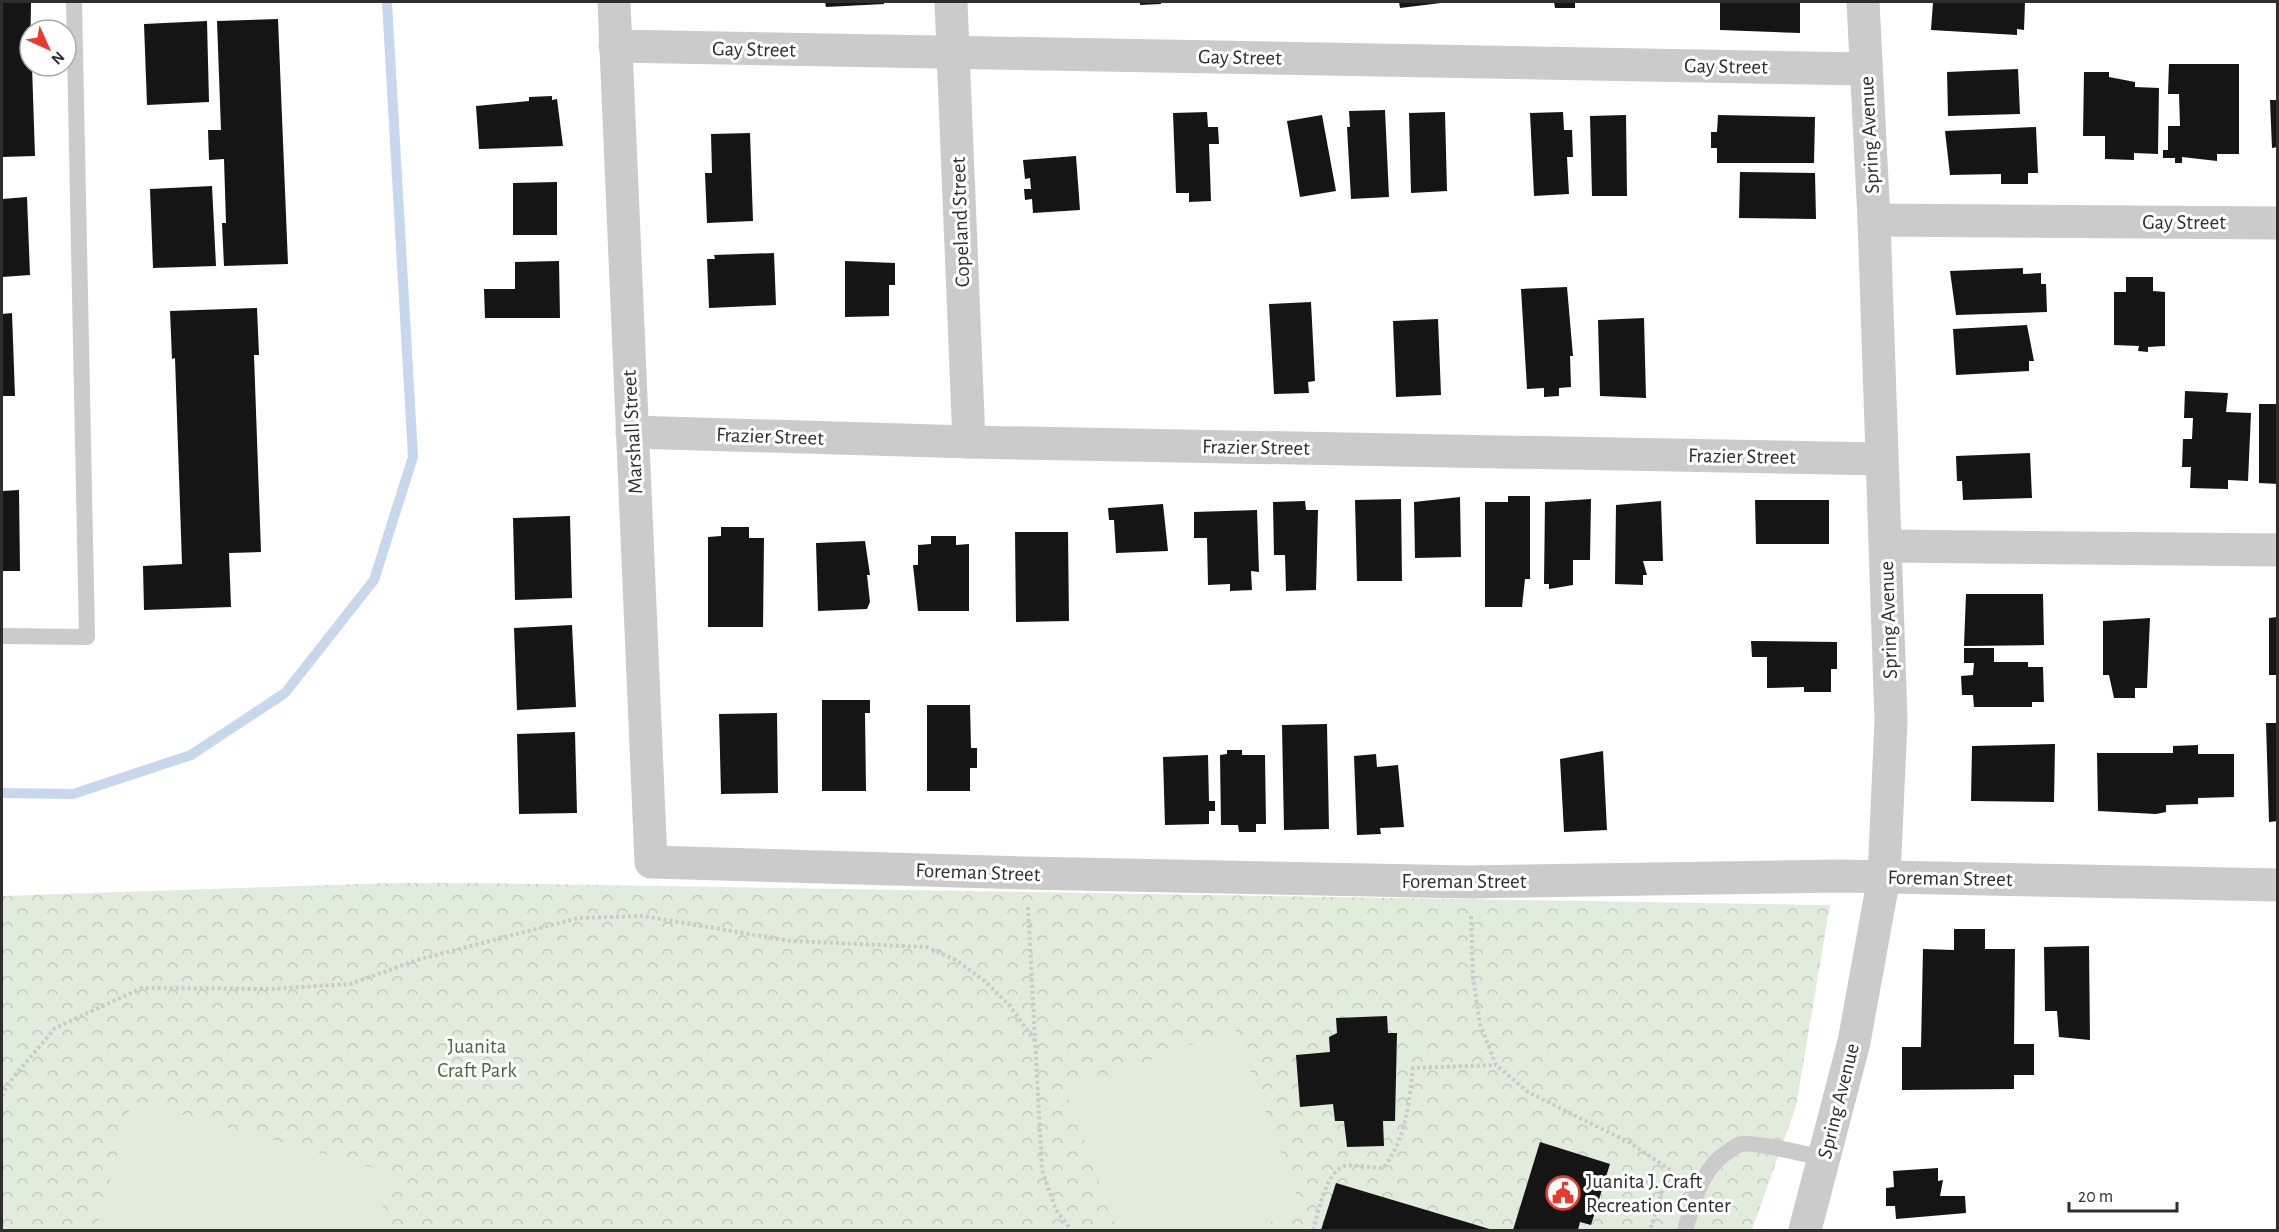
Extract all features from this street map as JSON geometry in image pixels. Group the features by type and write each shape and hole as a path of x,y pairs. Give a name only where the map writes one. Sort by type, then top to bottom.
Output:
{"street":[{"name":"Marshall Street","path":"614,2 651,862"},
{"name":"Copeland Street","path":"951,2 969,442"},
{"name":"Spring Avenue","path":"1805,1230 1854,1042 1884,877 1891,720 1874,220 1863,2"},
{"name":"Gay Street","path":"615,46 1866,69"},
{"name":"Gay Street","path":"1874,220 2277,223"},
{"name":"Frazier Street","path":"632,432 969,442 1881,459"},
{"path":"1886,546 2277,550"},
{"name":"Foreman Street","path":"651,862 1026,873 1469,882 1884,877 2277,885"}],"lane":[{"path":"2,636 87,637 74,2"},
{"path":"1684,1230 1695,1196 1706,1173 1721,1156 1742,1144 1783,1149 1824,1158"}],"path":[{"path":"1026,873 1042,1170 1056,1210 1071,1230"},
{"path":"1469,882 1473,978 1480,1024 1496,1065 1528,1092 1630,1143 1669,1169 1650,1230"},
{"path":"2,1096 7,1085 55,1028 142,988 269,989 351,984 417,960 578,918 643,916 790,941 926,947 956,960 986,981 1010,1006 1034,1040"},
{"path":"1313,1230 1329,1181 1336,1169 1347,1165 1383,1168 1392,1157 1408,1113 1413,1068 1496,1065"}],"green space":[{"name":"Juanita Craft Park","path":"392,883 1830,905 1796,1106 1752,1230 2,1230 2,896"},
{"path":"1235,1028 1302,1211 1248,1230 1117,1230 1066,1092"},
{"path":"132,1101 392,1173 376,1230 96,1230"}],"building":[{"path":"2,2 31,2 31,18 18,18 18,78 32,78 35,156 2,157"},
{"path":"825,2 884,2 884,4 826,7"},
{"path":"1140,2 1161,2 1161,4 1140,5"},
{"path":"1399,2 1441,2 1441,3 1400,8"},
{"path":"1554,2 1575,2 1575,8 1555,8"},
{"path":"1720,2 1800,2 1800,33 1720,30"},
{"path":"1933,2 2025,2 2024,30 2017,29 2017,35 1931,30"},
{"path":"278,19 288,264 224,266 222,223 226,223 224,159 209,160 208,130 221,130 217,21"},
{"path":"207,21 209,102 147,105 144,24"},
{"path":"2169,64 2239,64 2239,154 2217,154 2217,161 2182,157 2182,163 2175,163 2175,158 2163,158 2163,150 2168,150 2168,126 2180,126 2179,94 2168,94"},
{"path":"2018,69 2020,114 1948,116 1947,72"},
{"path":"2084,72 2109,72 2109,77 2135,82 2135,87 2159,88 2158,154 2134,153 2134,160 2105,159 2105,136 2083,136"},
{"path":"552,96 552,100 557,99 563,146 479,149 476,106 529,101 529,97"},
{"path":"2270,100 2278,100 2278,147 2272,148"},
{"path":"1385,110 1389,197 1351,199 1347,127 1350,127 1349,111"},
{"path":"1207,112 1208,127 1218,127 1219,144 1209,144 1211,201 1189,202 1189,193 1176,193 1173,113"},
{"path":"1445,112 1447,191 1411,193 1409,113"},
{"path":"1563,112 1564,130 1572,130 1573,157 1567,157 1569,194 1534,196 1530,113"},
{"path":"1322,115 1336,191 1300,197 1287,121"},
{"path":"1626,115 1627,196 1592,196 1590,116"},
{"path":"1718,115 1815,117 1814,163 1717,163 1717,148 1711,148 1711,132 1717,132"},
{"path":"2036,127 2038,173 2028,173 2028,184 2001,184 2001,174 1950,175 1945,131"},
{"path":"750,133 753,221 707,223 705,173 712,173 711,134"},
{"path":"1076,156 1080,210 1033,213 1032,199 1025,200 1024,189 1031,189 1030,178 1025,179 1023,160"},
{"path":"1740,172 1815,173 1816,219 1739,218"},
{"path":"557,182 557,235 513,235 513,183"},
{"path":"212,186 216,266 153,268 150,189"},
{"path":"27,197 30,275 2,277 2,199"},
{"path":"774,253 776,305 709,308 707,259 715,259 714,255"},
{"path":"559,261 560,318 485,318 484,289 515,289 515,262"},
{"path":"845,261 895,263 895,285 889,285 889,316 845,317"},
{"path":"2023,268 2023,274 2041,273 2041,284 2046,284 2047,312 1956,315 1950,271"},
{"path":"2126,277 2153,277 2153,291 2165,292 2165,346 2148,347 2148,352 2138,351 2139,346 2114,345 2114,292 2126,292"},
{"path":"1567,287 1573,356 1570,356 1571,387 1559,388 1559,396 1544,397 1544,388 1527,389 1521,289"},
{"path":"1311,302 1315,381 1308,382 1309,393 1274,394 1269,304"},
{"path":"257,308 259,355 254,355 261,552 229,553 231,607 144,610 143,566 182,564 175,358 172,359 170,311"},
{"path":"12,313 15,396 2,396 2,314"},
{"path":"1644,318 1646,398 1600,396 1598,320"},
{"path":"1438,319 1441,395 1396,397 1393,321"},
{"path":"2027,325 2034,361 2029,361 2029,371 1956,375 1953,329"},
{"path":"2185,391 2228,393 2226,412 2251,413 2248,481 2228,480 2228,489 2190,488 2191,467 2182,467 2183,439 2192,439 2193,418 2184,418"},
{"path":"2259,404 2278,404 2278,484 2259,483"},
{"path":"2030,453 2032,498 1963,500 1962,481 1957,481 1956,456"},
{"path":"19,490 20,571 2,571 2,491"},
{"path":"1508,496 1530,496 1530,579 1525,579 1522,607 1485,607 1485,502 1508,502"},
{"path":"1460,497 1461,557 1415,558 1414,502"},
{"path":"1401,499 1402,581 1357,581 1355,500"},
{"path":"1591,499 1590,560 1573,560 1573,585 1549,589 1549,584 1544,584 1545,502"},
{"path":"1755,500 1829,500 1829,544 1756,544"},
{"path":"1305,501 1306,510 1318,510 1316,590 1286,591 1285,555 1274,555 1273,502"},
{"path":"1661,501 1663,561 1643,561 1647,575 1643,575 1643,585 1615,584 1616,505"},
{"path":"1163,504 1168,551 1116,553 1114,520 1109,520 1108,508"},
{"path":"1257,510 1259,572 1251,571 1252,590 1230,591 1230,584 1208,585 1207,538 1194,538 1194,512"},
{"path":"570,516 572,598 515,600 513,518"},
{"path":"721,527 749,527 749,538 764,538 763,627 708,627 708,537 721,536"},
{"path":"1015,532 1068,532 1069,621 1016,622"},
{"path":"931,536 956,536 956,545 969,544 969,611 918,611 913,565 918,565 918,545 931,544"},
{"path":"865,541 870,575 867,575 870,602 867,609 818,611 816,543"},
{"path":"1966,594 2043,594 2044,645 1964,646"},
{"path":"2278,617 2278,675 2269,675 2269,618"},
{"path":"2150,618 2147,688 2135,688 2135,698 2114,698 2109,675 2103,675 2103,621"},
{"path":"572,625 576,707 517,710 514,628"},
{"path":"1751,641 1837,642 1837,669 1831,669 1831,692 1804,692 1804,687 1767,688 1767,657 1752,657"},
{"path":"1964,648 1994,648 1994,662 2028,662 2028,667 2043,667 2044,702 2032,702 2032,707 1974,707 1973,695 1962,695 1961,676 1973,675 1974,663 1964,663"},
{"path":"822,700 870,700 870,713 865,713 866,791 822,791"},
{"path":"927,705 970,705 971,748 977,748 977,768 970,768 970,791 927,791"},
{"path":"777,713 778,793 721,794 719,714"},
{"path":"2266,723 2278,723 2278,821 2269,822"},
{"path":"1327,724 1329,829 1284,830 1282,725"},
{"path":"575,732 577,813 519,814 517,734"},
{"path":"2055,744 2054,802 1971,801 1972,746"},
{"path":"2198,745 2198,754 2234,754 2234,797 2198,798 2198,804 2166,805 2166,812 2156,814 2098,811 2097,753 2173,753 2173,746"},
{"path":"1227,750 1242,750 1242,755 1265,755 1266,824 1256,824 1256,832 1239,832 1238,825 1221,825 1220,755 1227,754"},
{"path":"1603,751 1607,830 1564,832 1560,759"},
{"path":"1376,754 1377,767 1398,765 1404,827 1380,828 1381,834 1357,835 1354,756"},
{"path":"1208,755 1209,801 1215,801 1215,811 1209,811 1209,824 1165,825 1163,757"},
{"path":"1954,929 1985,929 1985,949 2015,949 2014,1044 2034,1044 2034,1075 2014,1075 2014,1089 1902,1090 1902,1047 1921,1047 1923,949 1954,950"},
{"path":"2089,946 2090,1040 2059,1037 2057,1011 2045,1011 2044,947"},
{"path":"1387,1016 1388,1033 1397,1033 1395,1121 1383,1121 1384,1146 1347,1147 1344,1121 1335,1121 1333,1104 1300,1107 1296,1055 1330,1052 1329,1037 1337,1033 1336,1018"},
{"name":"Juanita J. Craft Recreation Center","path":"1540,1142 1610,1164 1591,1225 1580,1222 1578,1230 1513,1230"},
{"path":"1938,1168 1938,1181 1943,1180 1940,1196 1965,1196 1966,1213 1896,1219 1895,1206 1886,1206 1886,1188 1894,1187 1893,1171"},
{"path":"1336,1183 1493,1230 1321,1230"}],"waterway":[{"path":"2,793 73,794 191,755 285,693 374,580 413,457 387,2"}],"place":[{"name":"Juanita J. Craft Recreation Center","path":"1563,1193"}]}
